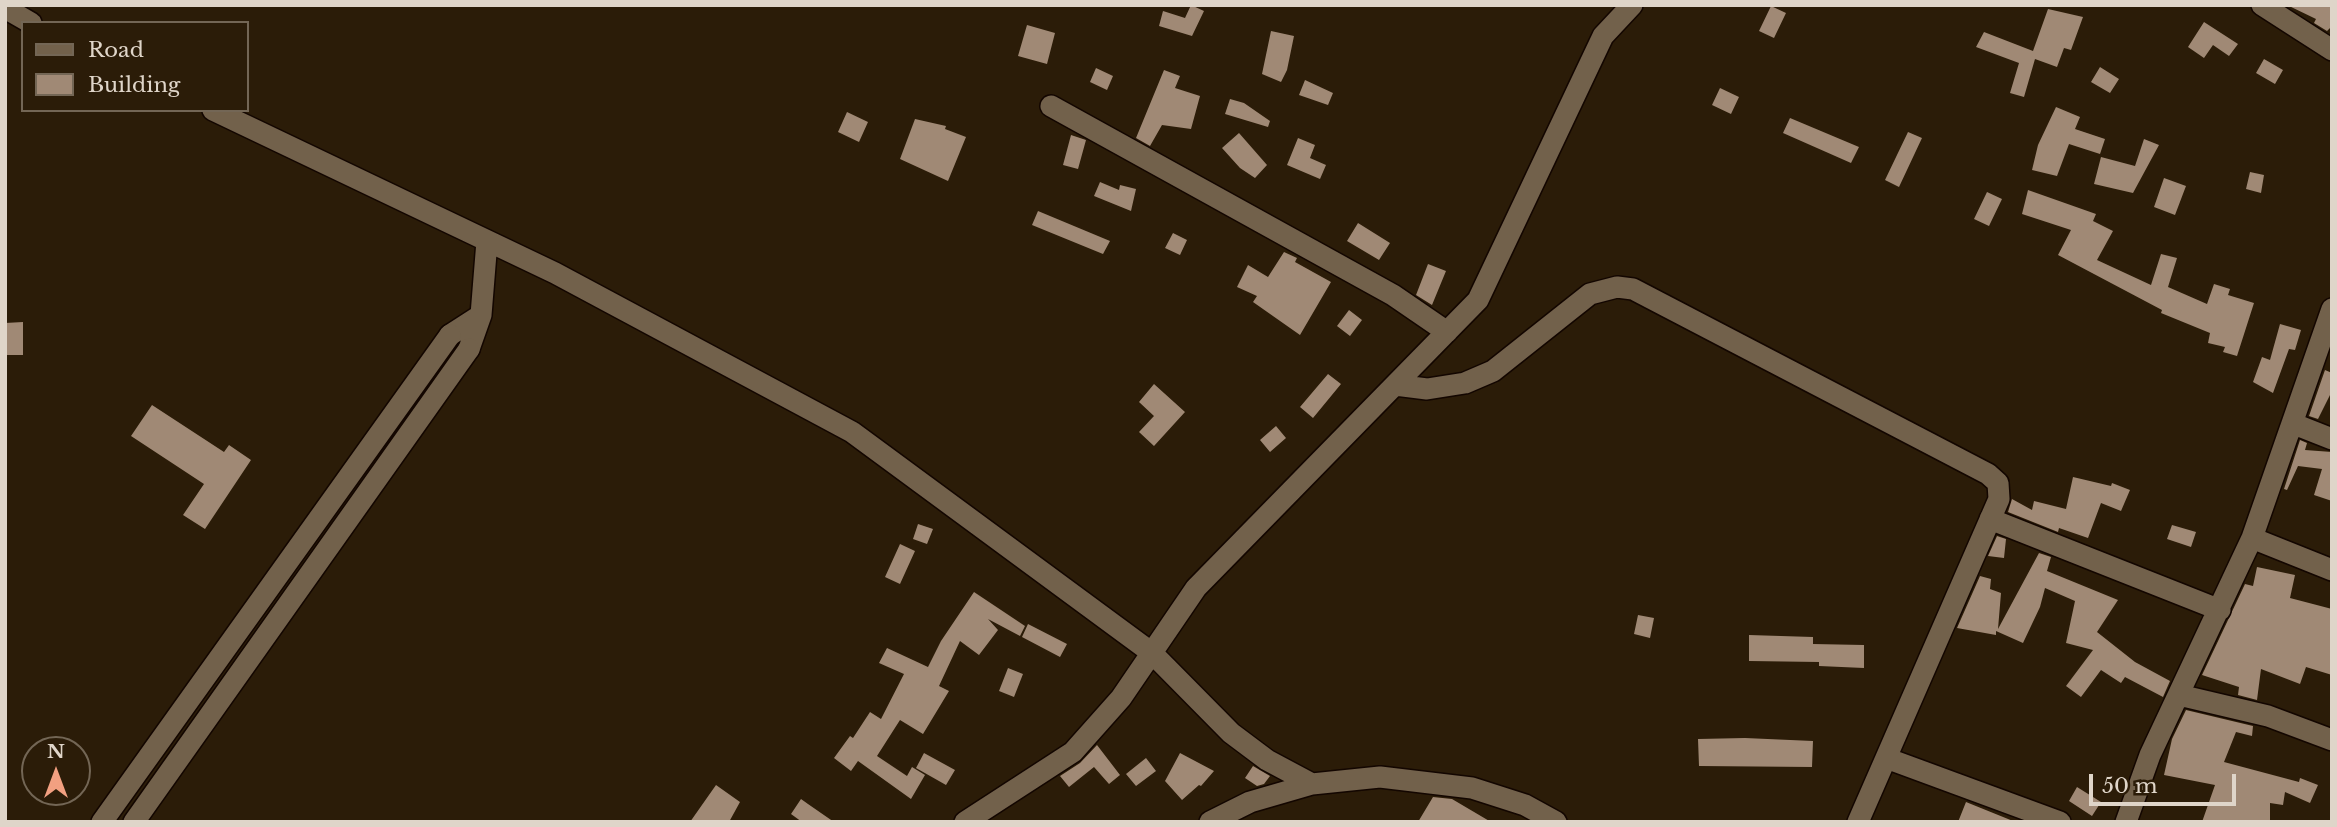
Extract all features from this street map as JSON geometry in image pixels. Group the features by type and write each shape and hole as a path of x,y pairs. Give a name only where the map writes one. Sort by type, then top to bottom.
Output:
{"street":[{"path":"965,822 1073,752 1121,698 1196,587 1478,300 1603,36 1633,5"},
{"path":"2262,5 2332,50"},
{"path":"5,8 28,21"},
{"path":"1051,106 1393,295 1447,332"},
{"path":"217,112 555,274 852,432 1152,653 1231,733 1267,760 1311,784"},
{"path":"134,822 469,349 481,316 487,241"},
{"path":"1395,385 1427,389 1465,383 1493,371 1590,294 1617,288 1633,289 1988,474 1998,483 1998,499 1990,519 1858,822"},
{"path":"2126,822 2150,755 2252,538 2294,425 2332,309"},
{"path":"102,822 450,335 481,316"},
{"path":"2294,425 2332,439"},
{"path":"1990,519 2220,610"},
{"path":"2252,538 2332,570"},
{"path":"2179,695 2268,716 2332,740"},
{"path":"1885,758 2060,822"},
{"path":"1210,822 1250,802 1311,784 1380,777 1472,788 1525,805 1556,822"}],"building":[{"path":"1191,5 1204,11 1192,36 1159,26 1163,11 1185,18"},
{"path":"2287,5 2332,5 2332,26 2327,31 2314,23 2316,19"},
{"path":"1771,6 1786,13 1774,38 1759,31"},
{"path":"2048,9 2083,17 2071,50 2064,48 2057,67 2035,59 2024,97 2010,93 2019,63 1976,47 1984,32 2033,51"},
{"path":"2204,22 2238,44 2229,56 2213,45 2204,58 2188,47"},
{"path":"1027,25 1055,33 1047,64 1018,56"},
{"path":"1271,31 1294,36 1287,70 1281,82 1262,74"},
{"path":"2264,59 2283,70 2275,84 2256,73"},
{"path":"2100,67 2119,79 2110,93 2091,82"},
{"path":"1096,68 1113,76 1107,90 1090,82"},
{"path":"1164,70 1180,76 1175,88 1200,96 1191,129 1162,125 1150,146 1136,138"},
{"path":"1305,80 1333,93 1328,105 1299,95"},
{"path":"1720,88 1739,97 1731,114 1712,105"},
{"path":"1230,99 1244,103 1270,121 1268,127 1225,114"},
{"path":"2056,107 2080,117 2075,129 2105,139 2100,154 2069,144 2057,176 2032,170 2038,145"},
{"path":"847,112 868,122 859,142 838,132"},
{"path":"1790,118 1859,147 1851,163 1783,133"},
{"path":"915,119 946,126 945,129 966,137 948,181 900,159"},
{"path":"1908,132 1922,138 1899,187 1885,180"},
{"path":"1239,133 1267,165 1255,178 1240,168 1222,148"},
{"path":"1071,135 1086,140 1078,169 1063,165"},
{"path":"1298,138 1315,145 1310,158 1326,165 1320,179 1287,165"},
{"path":"2144,139 2159,145 2133,193 2094,184 2101,157 2135,166"},
{"path":"2250,172 2264,175 2261,193 2246,189"},
{"path":"2164,178 2186,186 2175,215 2154,207"},
{"path":"1100,182 1119,190 1120,185 1136,189 1131,211 1094,196"},
{"path":"2028,190 2096,214 2093,221 2113,231 2097,260 2151,285 2161,254 2177,258 2168,287 2207,304 2214,284 2230,289 2228,295 2254,303 2237,356 2223,352 2225,347 2208,343 2210,333 2161,313 2162,310 2058,255 2071,230 2022,214"},
{"path":"1987,192 2002,199 1989,226 1974,219"},
{"path":"1038,211 1110,241 1103,254 1032,225"},
{"path":"1358,223 1390,243 1379,260 1347,241"},
{"path":"1173,233 1187,240 1180,255 1165,248"},
{"path":"1284,252 1297,258 1295,262 1331,282 1300,335 1253,302 1257,296 1237,287 1248,265 1268,277"},
{"path":"1428,264 1446,271 1432,305 1416,295"},
{"path":"1349,310 1362,320 1350,336 1337,326"},
{"path":"23,322 23,355 5,355 5,323"},
{"path":"2280,324 2301,330 2295,350 2289,349 2273,393 2253,382 2262,357 2270,360"},
{"path":"2325,370 2332,373 2332,391 2318,419 2309,416"},
{"path":"1328,374 1341,384 1313,418 1300,407"},
{"path":"1154,384 1185,412 1154,446 1139,432 1154,416 1139,402"},
{"path":"152,405 224,452 229,445 251,460 205,529 183,515 204,484 131,436"},
{"path":"1276,426 1286,438 1270,452 1260,440"},
{"path":"2300,440 2307,443 2305,450 2332,452 2332,501 2314,495 2322,469 2298,466 2287,490 2284,489"},
{"path":"2073,477 2111,486 2112,483 2130,490 2121,511 2101,503 2088,538 2059,528 2058,532 2008,512 2012,499 2032,510 2034,501 2066,509"},
{"path":"918,524 933,529 927,544 913,539"},
{"path":"2172,525 2196,532 2191,547 2167,539"},
{"path":"1997,536 2006,539 2004,558 1988,556"},
{"path":"900,544 915,551 900,584 885,577"},
{"path":"2039,553 2051,557 2047,571 2118,600 2097,632 2135,662 2170,681 2163,697 2125,677 2121,683 2101,670 2081,697 2066,686 2093,650 2066,643 2075,601 2045,588 2040,607 2023,643 1996,631 1996,635 1957,628 1980,576 1991,579 1990,589 2001,593 1998,629"},
{"path":"2257,567 2295,575 2290,598 2332,609 2332,675 2306,667 2300,684 2261,669 2257,700 2238,695 2239,687 2202,675 2245,584 2253,586"},
{"path":"974,592 1025,626 1020,636 988,619 998,630 979,655 960,641 939,686 949,691 923,734 900,720 877,756 907,776 912,767 925,775 911,799 858,761 851,771 834,758 850,736 853,738 870,712 881,719 904,674 879,663 887,648 928,667 941,641"},
{"path":"1638,615 1654,618 1650,638 1634,634"},
{"path":"1028,624 1067,644 1060,657 1022,637"},
{"path":"1749,635 1813,637 1813,644 1864,645 1864,668 1819,666 1819,662 1749,661"},
{"path":"1008,668 1023,674 1014,697 999,691"},
{"path":"2186,710 2253,726 2252,736 2236,732 2224,762 2299,782 2300,778 2318,785 2310,803 2285,792 2283,805 2270,803 2270,822 2202,822 2215,785 2164,775 2172,739"},
{"path":"1698,739 1813,741 1812,767 1699,766"},
{"path":"1097,745 1120,775 1109,784 1094,767 1069,787 1060,776 1080,763"},
{"path":"924,753 955,770 946,785 916,768"},
{"path":"1180,753 1214,771 1201,786 1182,800 1165,781"},
{"path":"1146,758 1156,771 1136,786 1126,774"},
{"path":"1253,766 1270,776 1264,784 1257,786 1245,778"},
{"path":"716,785 740,802 729,822 690,822"},
{"path":"2077,787 2101,802 2092,816 2069,801"},
{"path":"1433,797 1452,799 1491,822 1418,822"},
{"path":"801,799 834,822 802,822 791,814"},
{"path":"1966,802 2013,821 2013,822 1958,822"}]}
